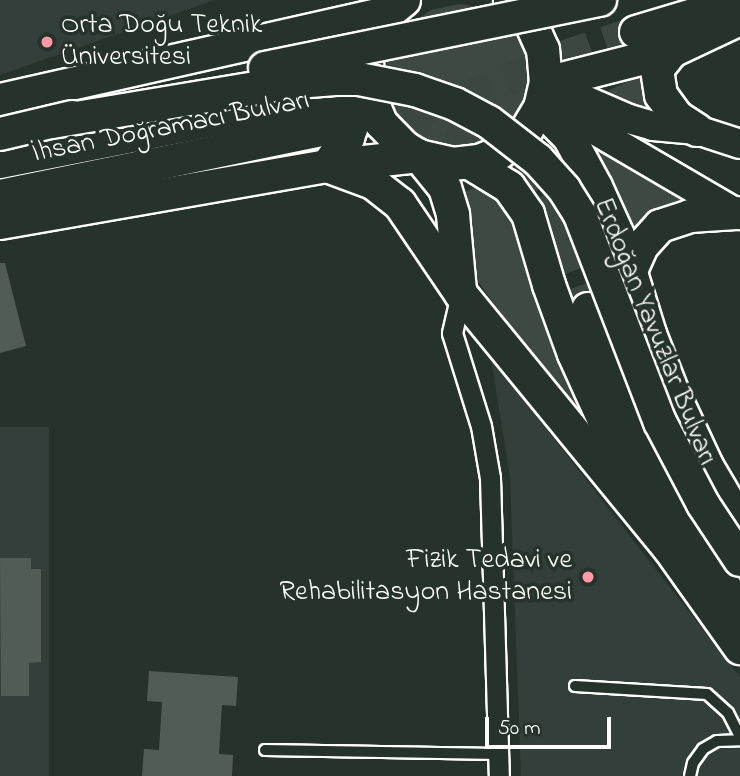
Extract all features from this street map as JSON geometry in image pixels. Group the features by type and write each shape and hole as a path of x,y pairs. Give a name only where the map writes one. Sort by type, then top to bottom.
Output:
{"main road":[{"path":"396,6 375,34 367,58 368,92 381,123 404,147 419,156 444,163 470,163 489,158 508,147 526,131 543,96 546,66 538,34 510,0"},
{"path":"538,34 564,21 586,0"},
{"name":"İhsan Doğramacı Bulvarı","path":"0,134 298,60 600,0"},
{"path":"636,33 740,1"},
{"path":"0,100 396,6"},
{"path":"543,96 672,51 740,19"},
{"path":"672,51 657,70 661,95 677,117 697,130"},
{"name":"İhsan Doğramacı Bulvarı","path":"0,162 326,98 354,76 367,58"},
{"path":"52,122 284,83 359,79 415,90 455,104 489,122 538,160 564,189 580,215 660,422 703,504 740,560"},
{"path":"543,96 653,126 697,130 740,144"},
{"path":"543,96 584,124 738,214"},
{"name":"Erdoğan Yavuzlar Bulvarı","path":"543,96 591,177 615,227 650,334 685,423 740,522"},
{"path":"326,98 339,103 346,110 351,128 344,145 327,166"},
{"name":"İhsan Doğramacı Bulvarı","path":"0,196 322,130"},
{"path":"0,223 327,166 419,156"},
{"path":"419,156 445,188 453,215 461,294"},
{"path":"470,163 509,187 528,214 573,354 616,447 669,548"},
{"path":"327,166 373,183 400,204 461,294 669,548 740,648"},
{"name":"Erdoğan Yavuzlar Bulvarı","path":"528,214 538,191 550,178 561,175 591,177"},
{"path":"630,272 642,246 660,226 690,216 738,214"},
{"name":"Erdoğan Yavuzlar Bulvarı","path":"588,309 650,458 699,549 740,609"}],"street":[{"path":"461,294 452,333 481,426 490,478 499,776"}],"lane":[{"path":"575,686 707,694 728,713 740,739 718,741 703,749 693,763 690,776"},
{"path":"265,750 498,754"}],"shaded area":[{"name":"Orta Doğu Teknik Üniversitesi","path":"0,0 215,0 0,75"},
{"path":"460,4 489,9 513,26 523,38 534,65 529,109 479,152 426,146 396,118 386,93 386,66 390,51 407,26 431,10"},
{"path":"649,72 664,120 594,97"},
{"path":"585,139 694,202 637,233 611,181"},
{"path":"478,186 495,194 513,214 540,305 586,420 580,423 474,276 463,193"},
{"name":"Fizik Tedavi ve Rehabilitasyon Hastanesi","path":"491,358 740,677 740,776 521,776 510,478"},
{"path":"0,427 49,427 49,776 0,776"}],"building":[{"path":"0,263 5,263 26,346 0,353"},
{"path":"0,558 31,558 31,569 41,569 41,662 29,663 29,696 1,696"},
{"path":"149,671 238,677 236,706 222,705 219,754 233,755 232,776 142,776 144,749 159,750 162,702 147,701"}],"tunnel":[{"path":"355,124 462,99 560,58 636,32"},
{"path":"401,115 475,145 511,171 537,199 562,241 588,309"}],"place":[{"name":"Orta Doğu Teknik Üniversitesi","path":"47,42"},
{"name":"Fizik Tedavi ve Rehabilitasyon Hastanesi","path":"588,577"}]}
